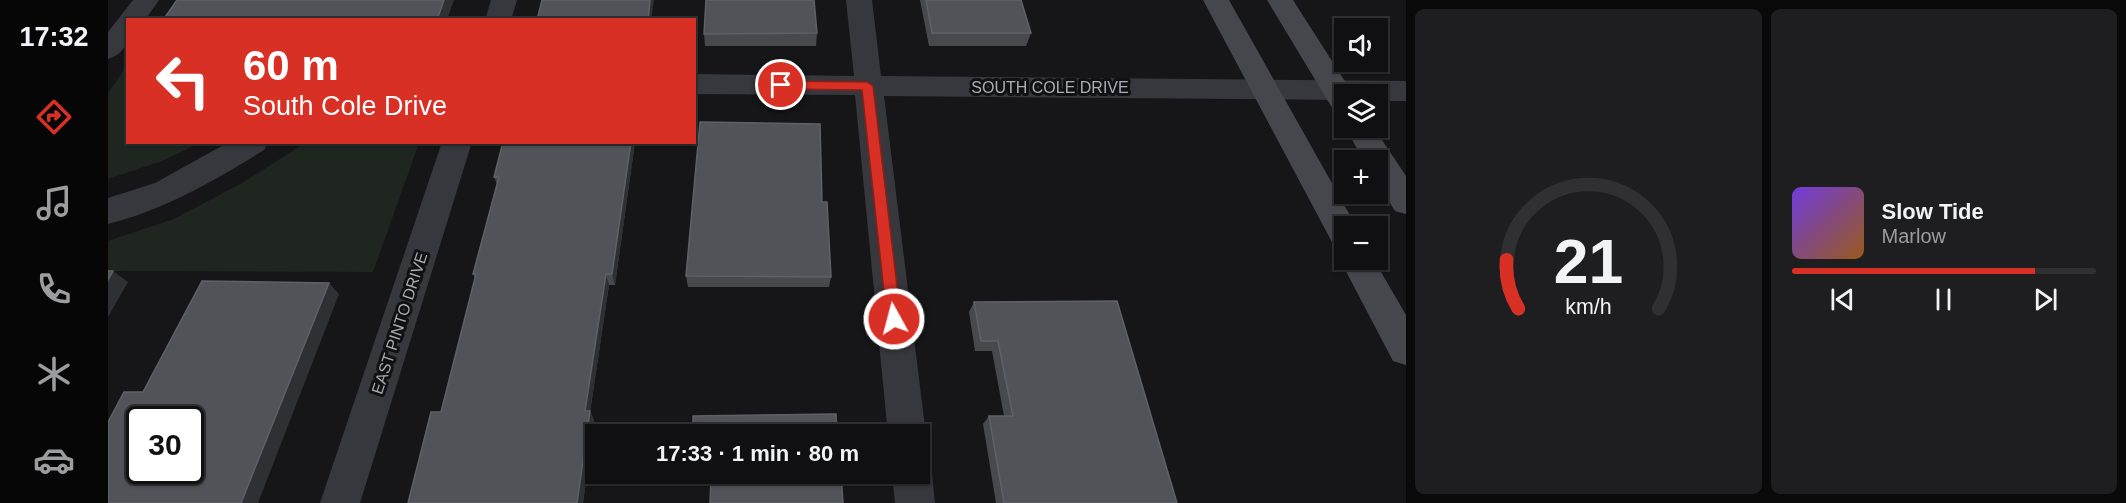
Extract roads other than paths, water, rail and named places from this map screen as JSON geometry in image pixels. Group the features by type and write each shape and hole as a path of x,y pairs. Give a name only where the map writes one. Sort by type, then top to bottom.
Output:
{"street":[{"path":"132,18 146,0"},
{"path":"499,18 504,0"},
{"path":"859,0 906,424"},
{"path":"1216,0 1334,217"},
{"path":"1280,0 1334,87"},
{"path":"108,50 126,28"},
{"name":"SOUTH COLE DRIVE","path":"696,84 1264,88 1334,96"},
{"name":"SOUTH COLE DRIVE","path":"1388,93 1406,91"},
{"path":"1365,138 1406,202"},
{"path":"108,211 127,207 177,189 251,144"},
{"name":"EAST PINTO DRIVE","path":"340,503 456,144"},
{"path":"1363,270 1406,349"},
{"path":"913,484 915,503"}]}
